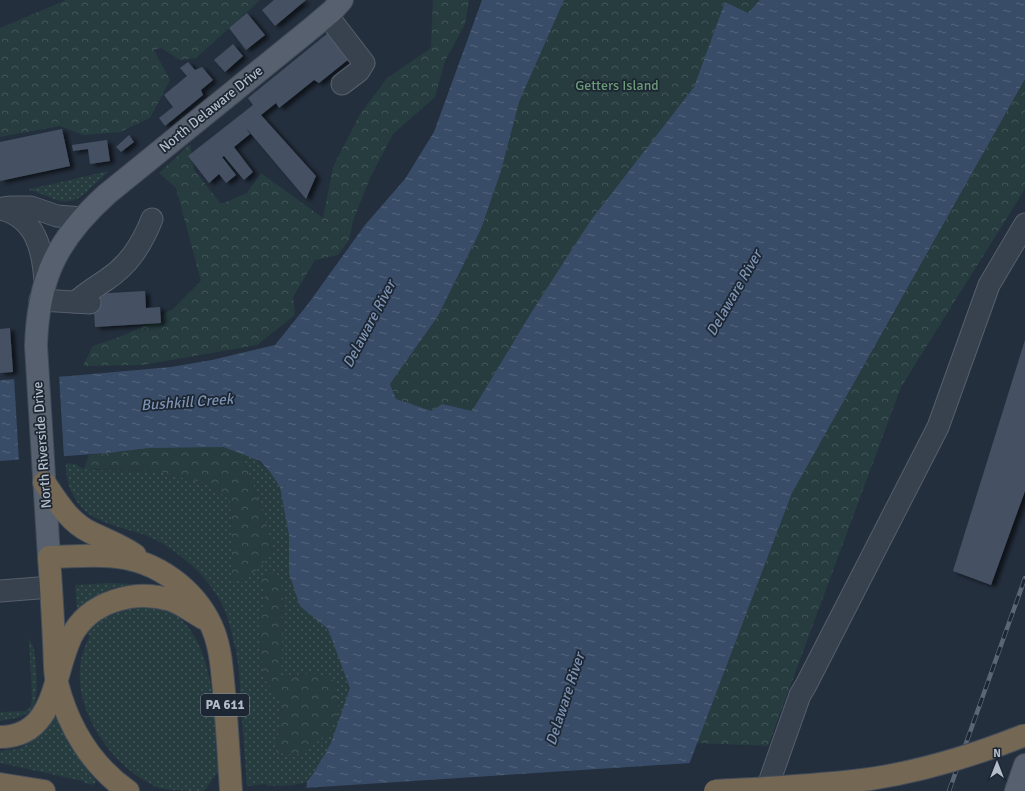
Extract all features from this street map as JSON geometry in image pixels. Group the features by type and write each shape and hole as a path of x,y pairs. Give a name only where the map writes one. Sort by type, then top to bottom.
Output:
{"highway":[{"name":"PA 611","path":"44,472 60,506 76,522 90,532 119,545 145,564"},
{"name":"PA 611","path":"49,558 114,556 130,559 164,573 182,587 197,602 209,621 217,641 221,661 231,791"},
{"name":"North Riverside Drive","path":"49,558 56,682"},
{"path":"0,737 19,734 40,720 49,705 67,648 78,626 95,611 113,601 134,596 159,597 182,605 209,621"},
{"path":"56,682 70,719 91,757 109,776 128,791"},
{"path":"715,791 822,784 878,777 959,759 1025,735"},
{"path":"3,784 44,791"}],"main road":[{"name":"North Delaware Drive","path":"82,218 107,194 150,158 335,7"},
{"name":"North Riverside Drive","path":"49,558 37,371 36,334 38,313 43,291 56,255 82,218"},
{"path":"1016,791 1025,765"}],"street":[{"path":"335,7 364,63 360,71 342,84"},
{"path":"0,209 11,207 31,207 57,216 82,218"},
{"path":"0,209 9,211 21,218 31,229 38,242 44,265 43,291 83,302 84,294 107,280 125,265 137,251 152,219"},
{"path":"766,791 800,694 938,427 989,284 1025,224"},
{"path":"0,591 51,587"}],"green space":[{"path":"66,0 260,0 196,58 180,60 161,48 154,50 170,80 150,118 120,132 83,135 60,126 0,137 0,28"},
{"path":"433,0 469,0 465,24 445,61 435,97 393,134 370,178 353,221 349,240 338,255 315,260 293,297 295,315 257,345 143,365 83,366 93,346 125,335 173,309 201,281 176,188 159,173 190,144 194,170 221,204 247,193 261,173 323,218 333,167 359,116 387,78 431,48"},
{"name":"Getters Island","path":"564,0 804,0 493,438 432,411 396,399 390,384 438,316 481,229 501,171 519,102"},
{"path":"1025,79 1025,189 901,387 768,746 697,743 792,493"},
{"path":"109,171 83,195 69,201 56,200 29,190 30,189"},
{"path":"150,438 238,443 265,518 273,551 252,575 232,582 232,530 230,500 209,484 156,471 84,469 89,455 106,453"},
{"path":"238,443 270,472 280,487 366,674 331,744 307,782 294,785 269,786 264,784 247,786 237,654 229,621 219,599 197,570 173,551 150,537 109,524 86,512 75,498 71,490 66,472 66,463 75,464 84,469 156,471 209,484 230,500 232,530 232,582 273,551 265,518","holes":["283,588 281,677 313,673 300,754 276,753 282,702 263,677 259,628 265,595"]},
{"path":"273,572 283,588 281,677 313,673 336,681 339,712 329,733 300,754 276,753 282,702 263,677 259,628 265,595 259,578"},
{"path":"110,583 132,584 105,591 90,600 77,611 75,585"},
{"path":"128,606 155,606 178,617 192,633 202,653 214,702 219,771 204,791 159,788 140,777 121,763 105,745 93,724 84,702 80,680 82,657 90,636 86,633 99,619"},
{"path":"29,638 34,650 37,673 36,700 30,711 16,718 0,721 0,712 25,711 31,706 32,698"},
{"path":"57,714 64,732 84,766 96,781 94,785 83,781 0,763 0,751 17,749 31,742 46,729"}],"water":[{"path":"482,0 564,0 519,102 501,171 481,229 438,316 390,384 396,399 432,411 442,404 472,411 531,313 591,220 694,87 725,2 748,13 760,0 1025,0 1025,79 792,493 679,791 306,791 307,782 331,743 350,688 328,629 300,606 289,573 289,535 280,487 270,472 260,461 224,447 149,448 106,453 0,461 0,380 70,376 171,367 212,360 275,345 308,304 365,225 405,179 434,132"}],"pier":[{"path":"59,375 64,458 19,462 14,377"},
{"path":"691,763 681,791 304,791 304,788"}],"building":[{"path":"274,0 306,0 275,26 262,10"},
{"path":"247,13 265,35 246,50 229,28"},
{"path":"328,33 349,59 319,83 314,80 279,108 276,103 261,115 316,176 306,199 246,128 250,134 234,147 253,172 244,180 224,156 222,157 236,175 226,183 219,174 209,183 188,156 253,105 248,98"},
{"path":"233,44 243,56 225,72 214,60"},
{"path":"188,62 195,70 202,67 213,80 201,90 203,95 165,126 159,118 173,107 164,95 187,76 180,68"},
{"path":"62,129 70,166 0,181 0,142"},
{"path":"129,135 134,142 121,152 116,147"},
{"path":"107,140 110,161 90,164 88,149 73,151 72,145"},
{"path":"145,291 146,308 160,307 161,323 95,327 93,294"},
{"path":"10,328 13,372 0,373 0,329"},
{"path":"1025,340 1025,491 991,585 953,571"}],"railway":[{"path":"949,791 1025,578"}],"water label":[{"name":"Delaware River","path":"734,293"},
{"name":"Delaware River","path":"369,324"},
{"name":"Bushkill Creek","path":"187,402"},
{"name":"Delaware River","path":"565,699"}]}
